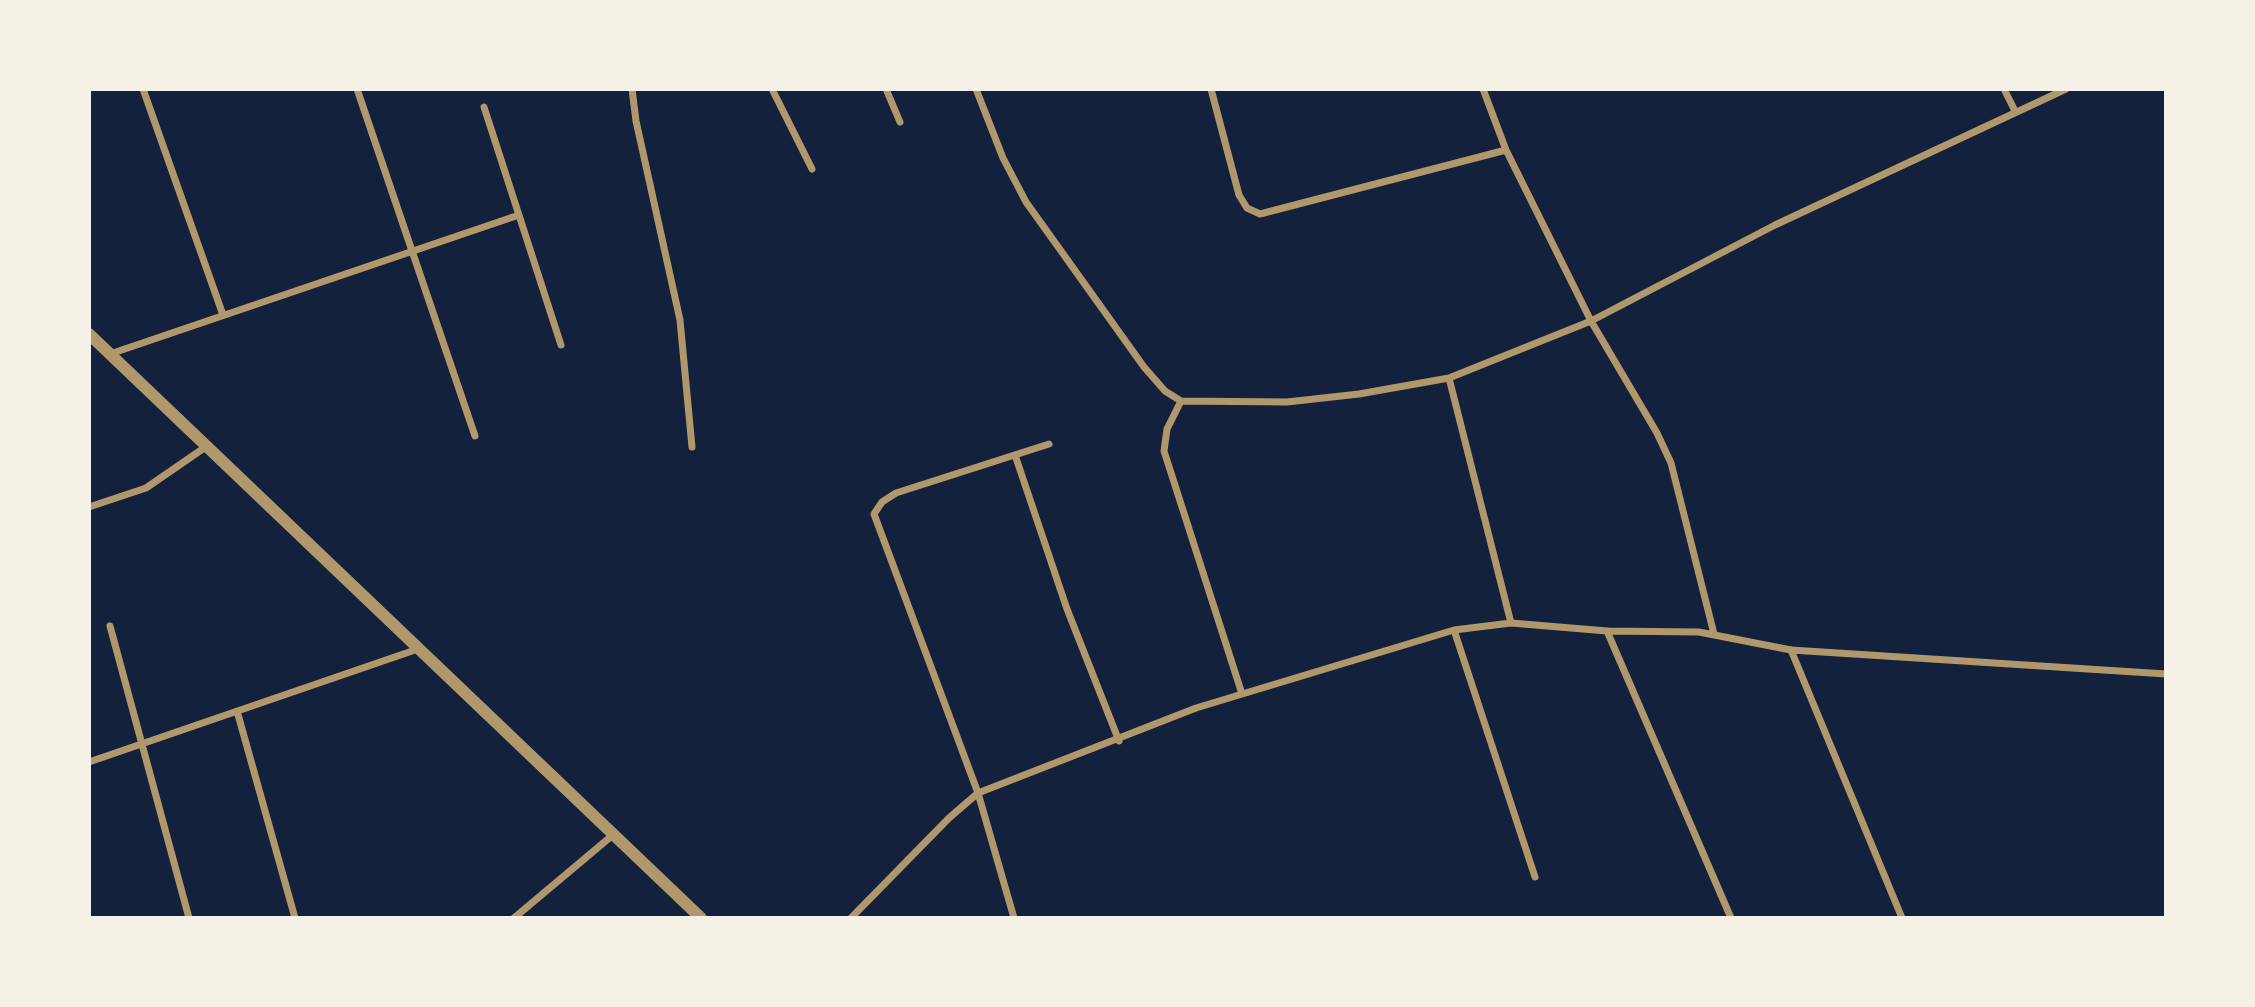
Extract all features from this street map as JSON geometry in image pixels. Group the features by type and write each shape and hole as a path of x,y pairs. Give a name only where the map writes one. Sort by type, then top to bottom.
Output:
{"street":[{"path":"143,89 223,315"},
{"path":"357,89 475,436"},
{"path":"632,89 636,121 680,320 692,447"},
{"path":"772,89 812,169"},
{"path":"886,89 900,122"},
{"path":"976,89 1003,158 1026,202 1144,367 1165,391 1181,401 1287,402 1359,394 1449,378 1591,321 1775,225 2066,89"},
{"path":"1211,89 1239,195 1247,208 1260,214 1506,150"},
{"path":"1483,89 1506,150 1591,321 1657,433 1671,463 1714,634"},
{"path":"2004,89 2015,111"},
{"path":"484,107 561,345"},
{"path":"110,354 519,215"},
{"path":"89,334 701,918"},
{"path":"1449,378 1511,623"},
{"path":"1181,401 1167,429 1164,451 1242,694"},
{"path":"1014,918 978,793 874,514 882,502 896,493 1049,444"},
{"path":"89,507 146,488 207,446"},
{"path":"1015,455 1067,609 1119,741"},
{"path":"851,918 949,818 978,793 1119,741 1196,708 1454,630 1511,623 1606,631 1714,634 1791,650 2166,674"},
{"path":"110,626 189,918"},
{"path":"1454,630 1535,877"},
{"path":"1606,631 1731,918"},
{"path":"89,762 419,649"},
{"path":"1791,650 1902,918"},
{"path":"237,711 295,918"},
{"path":"514,918 614,834"}]}
